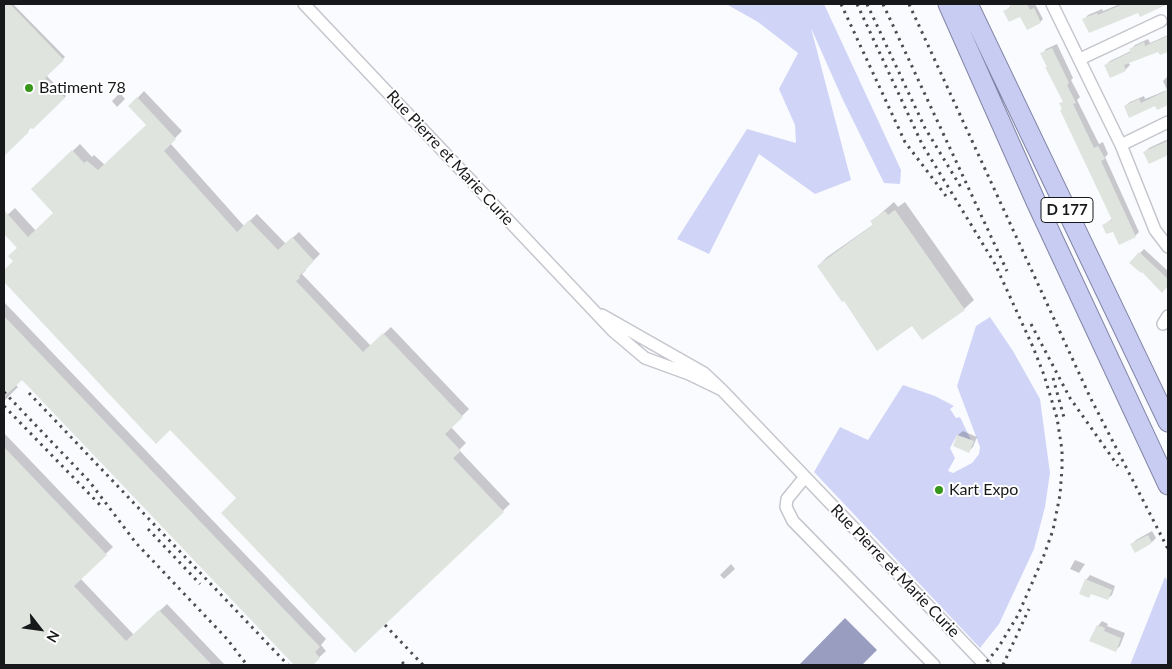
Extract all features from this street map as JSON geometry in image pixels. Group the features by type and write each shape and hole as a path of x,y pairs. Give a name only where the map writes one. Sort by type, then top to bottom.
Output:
{"highway":[{"name":"D 177","path":"948,4 1036,202"},
{"name":"D 177","path":"968,4 1167,419"},
{"path":"1036,202 1161,449 1168,458"},
{"path":"1036,202 1168,485"}],"street":[{"name":"Rue Pierre et Marie Curie","path":"304,4 613,331 645,358 689,374 722,390"},
{"path":"1052,4 1122,145 1155,230 1168,248"},
{"path":"1080,59 1160,22"},
{"path":"1122,145 1168,122"},
{"name":"Rue Pierre et Marie Curie","path":"596,312 696,368 722,390 985,665"},
{"path":"805,478 787,499 786,507 794,521 934,665"}],"shaded area":[{"path":"726,4 824,4 901,170 900,184 884,183 843,100 811,28 851,180 815,194 759,154 709,254 677,239 747,129 796,143 795,125 779,89 798,53 758,22"},
{"name":"Kart Expo","path":"990,317 1013,351 1040,399 1050,473 1045,507 1034,549 999,624 980,648 814,472 840,427 868,440 903,385 935,396 954,406 950,409 956,418 960,417 971,440 957,435 950,448 955,458 948,471 953,473 972,463 979,454 980,447 957,386 976,326"},
{"path":"1165,577 1168,582 1168,665 1130,665"},
{"path":"845,618 877,650 862,665 799,665"}],"building":[{"name":"Batiment 78","path":"4,4 10,4 64,60 45,78 65,98 33,129 29,128 28,133 4,156"},
{"path":"1009,4 1027,4 1030,10 1034,8 1041,23 1027,30 1020,17 1009,22 1003,11 1011,7"},
{"path":"1123,4 1168,4 1140,17 1138,13 1089,33 1082,19 1097,13 1098,15"},
{"path":"1168,36 1168,52 1160,55 1158,52 1124,65 1126,71 1110,78 1104,65 1131,52 1129,49 1144,42 1145,46"},
{"path":"1052,48 1069,83 1067,85 1076,103 1073,104 1094,148 1098,146 1105,159 1101,161 1136,237 1119,245 1113,232 1106,234 1102,225 1112,220 1060,110 1062,109 1059,103 1063,102 1040,53"},
{"path":"1168,90 1168,105 1157,110 1155,106 1129,118 1124,106 1139,99 1141,103"},
{"path":"137,97 176,139 164,151 237,232 249,220 278,250 292,237 314,261 296,281 363,352 383,333 463,417 445,434 461,451 453,458 504,512 355,653 221,513 236,498 170,430 156,444 4,282 4,270 13,261 8,256 17,248 4,234 4,210 28,237 53,213 31,189 72,150 84,163 87,161 98,170 146,125 128,106"},
{"path":"1168,141 1168,155 1149,164 1143,152"},
{"path":"895,210 965,310 922,340 912,326 877,351 844,301 842,302 817,266 873,225 870,221 885,211 888,215"},
{"path":"1139,252 1168,279 1168,286 1162,293 1142,272 1129,263"},
{"path":"4,316 320,647 315,652 320,658 313,665 294,665 22,380 4,397"},
{"path":"957,435 974,441 969,453 953,446"},
{"path":"4,447 107,555 74,586 126,641 159,610 212,665 4,665"},
{"path":"1148,535 1152,543 1135,553 1130,544"},
{"path":"1085,579 1112,590 1108,600 1091,594 1089,598 1079,594"},
{"path":"1097,625 1105,628 1104,631 1121,638 1116,652 1089,641"}],"railway":[{"path":"841,4 905,142 946,196"},
{"path":"857,4 922,144 995,264 1033,347 1057,418 1062,450 1062,468 1060,495 1053,530 1018,615 998,648 984,665"},
{"path":"867,4 925,128 962,189"},
{"path":"883,4 1007,271"},
{"path":"909,4 1090,397 1168,549"},
{"path":"1031,324 1070,398 1118,466"},
{"path":"1053,378 1065,421"},
{"path":"4,392 89,481 136,543 227,639 247,665"},
{"path":"29,393 288,665"},
{"path":"4,406 101,506"},
{"path":"148,529 200,584"},
{"path":"1003,665 1029,609"},
{"path":"385,625 423,665"},
{"path":"402,662 405,665"}],"place":[{"name":"Batiment 78","path":"29,88"},
{"name":"Kart Expo","path":"939,490"}]}
